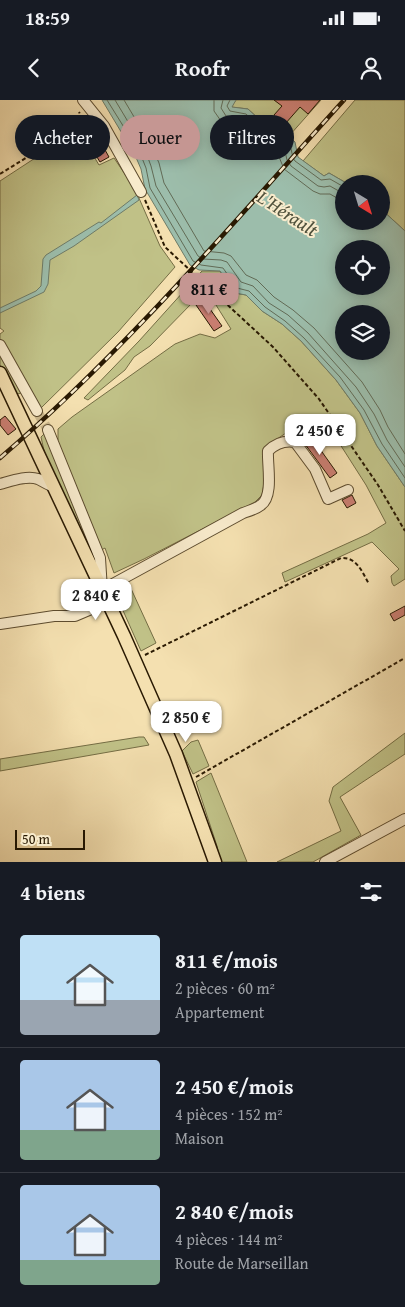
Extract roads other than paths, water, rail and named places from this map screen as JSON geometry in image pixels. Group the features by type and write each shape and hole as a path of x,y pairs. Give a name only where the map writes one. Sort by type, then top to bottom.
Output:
{"main road":[{"path":"0,373 108,602 176,754 215,862"}],"street":[{"path":"81,104 104,126 141,192"},
{"path":"0,345 37,411"},
{"path":"48,430 100,558 102,590 243,513 263,505 269,484 268,451 274,444 287,441 295,442 316,469 328,499 348,490"},
{"path":"0,484 31,477 53,486"},
{"path":"0,624 54,616 75,616 108,602"},
{"path":"325,862 405,820"}],"water":[{"name":"L'Hérault","path":"102,100 236,100 232,107 248,109 254,115 210,115 210,160 294,160 294,141 298,157 324,176 329,173 335,176 335,230 390,230 390,217 405,231 405,487 377,446 360,413 336,380 301,341 282,324 262,311 246,295 235,293 220,271 199,270 190,265 145,189 137,160 200,160 200,115 120,115 120,130"},
{"path":"137,195 139,200 74,246 50,260 48,284 44,292 0,313 0,308 36,291 41,286 43,259 46,255 99,222 101,223"}],"tunnel":[{"path":"37,411 48,430"}],"railway":[{"path":"0,458 46,417 135,330 220,239 344,100"}]}
